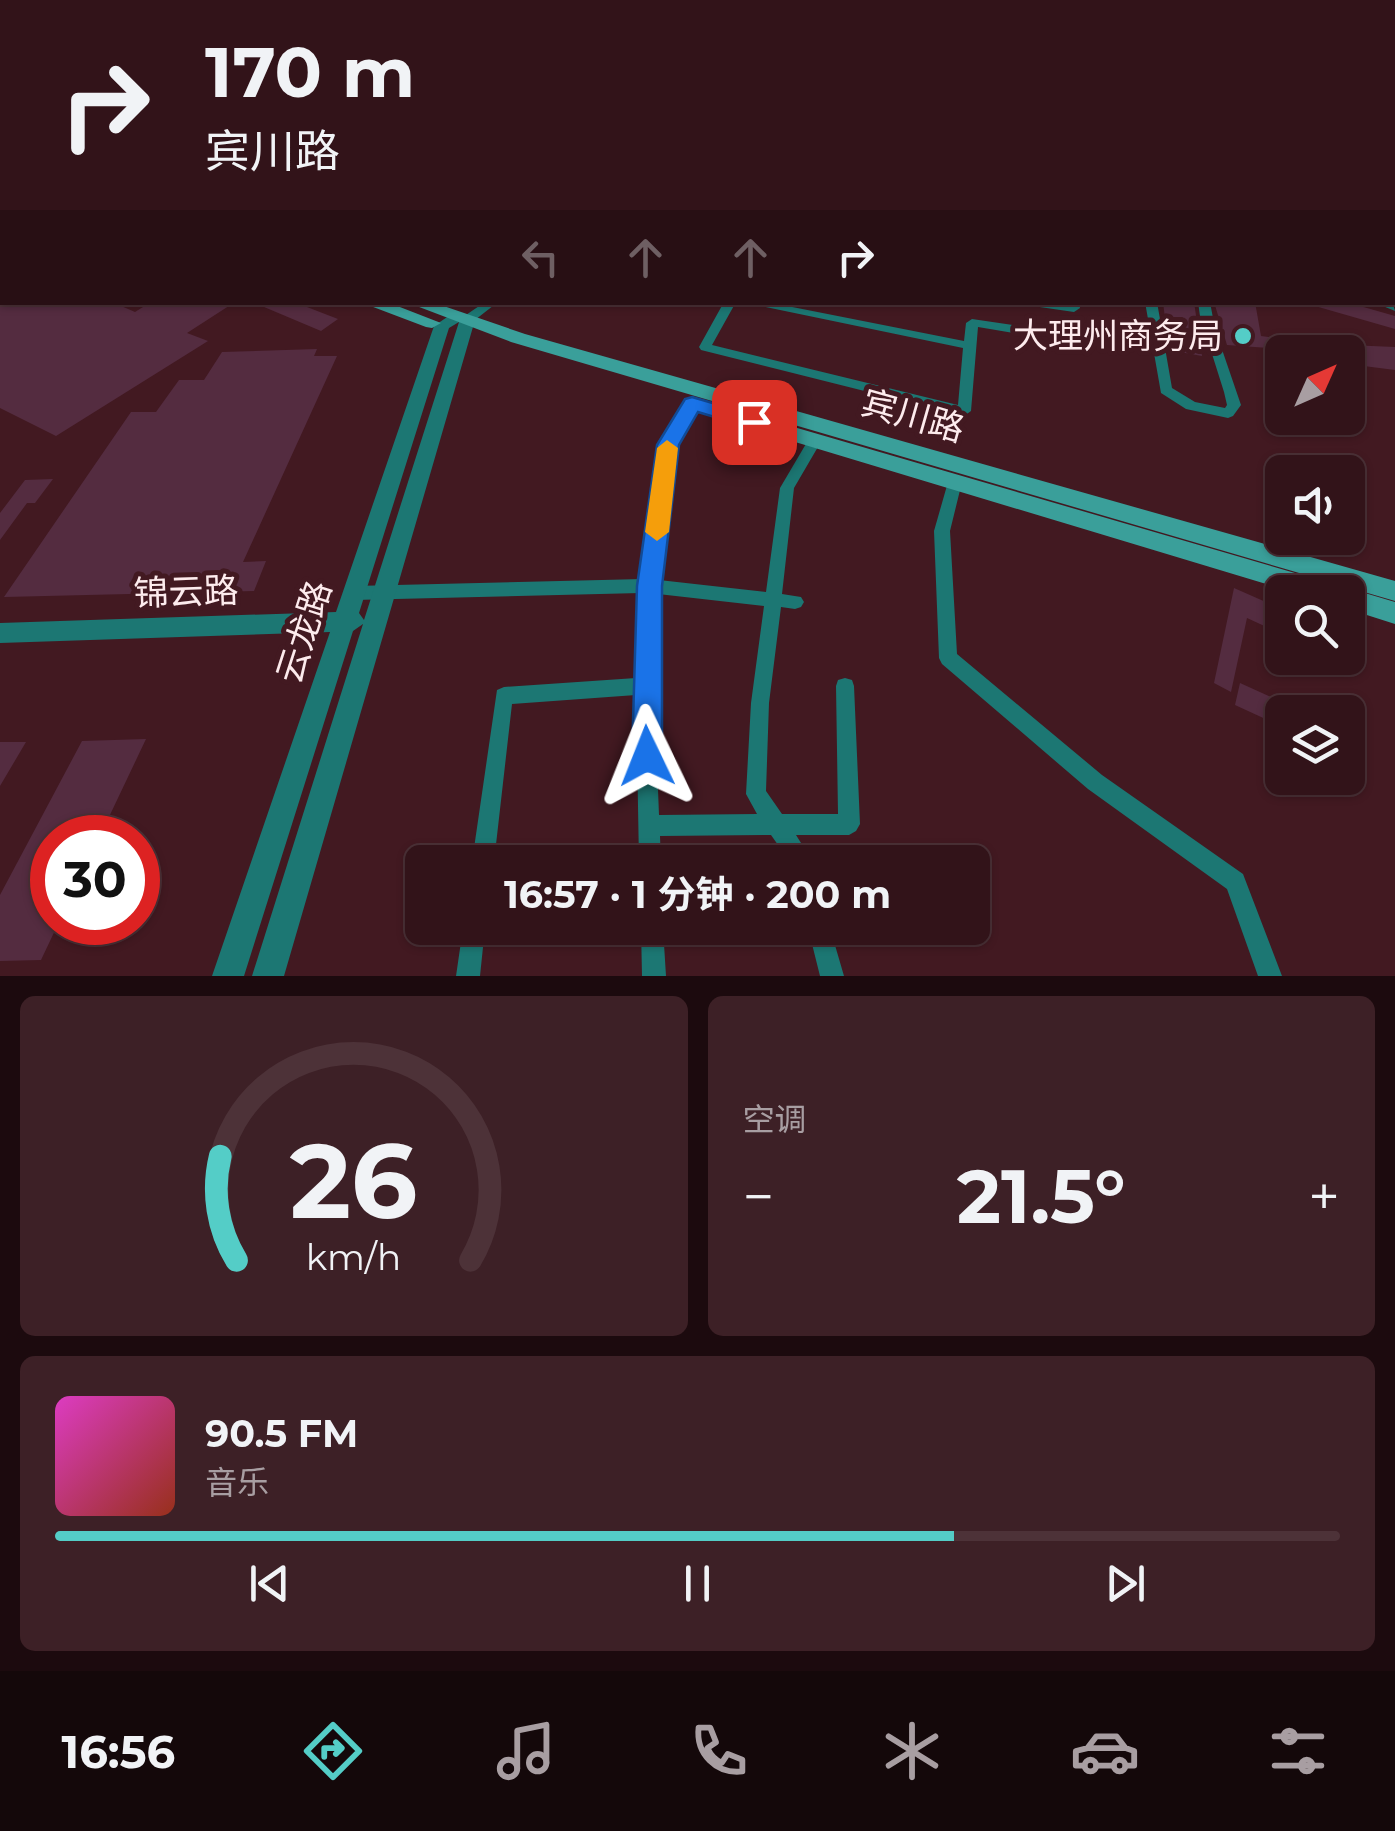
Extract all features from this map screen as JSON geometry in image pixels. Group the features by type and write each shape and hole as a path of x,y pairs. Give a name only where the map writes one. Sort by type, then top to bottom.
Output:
{"main road":[{"name":"宾川路","path":"383,305 460,320 1395,591"},
{"name":"宾川路","path":"422,305 692,404 1269,575"},
{"path":"1365,604 1395,613"}],"street":[{"path":"460,320 488,305"},
{"path":"728,305 705,347 964,412 972,324 1019,330"},
{"path":"762,305 970,346"},
{"path":"1050,305 1074,308 1074,305"},
{"path":"1152,305 1166,390 1191,406 1228,413 1234,405 1232,392 1206,325 1204,305"},
{"name":"云龙路","path":"268,976 460,320"},
{"name":"云龙路","path":"228,976 354,593 460,320"},
{"path":"650,845 646,686 650,586 668,445 692,404"},
{"path":"791,845 756,794 760,703 785,600 786,488 815,440"},
{"path":"955,482 942,532 948,658 1095,782 1234,882 1270,976"},
{"path":"354,593 650,586 785,600"},
{"name":"锦云路","path":"0,633 374,621"},
{"path":"484,845 504,696 646,686"},
{"path":"649,826 848,824 845,686"},
{"path":"468,976 472,945"},
{"path":"653,945 654,976"},
{"path":"824,945 832,976"}],"building":[{"path":"0,305 119,305 135,312 146,305 230,305 187,333 208,341 56,436 0,408"},
{"path":"259,305 302,305 338,319 321,331"},
{"path":"1163,305 1194,305 1202,356 1169,350"},
{"path":"1215,305 1256,305 1265,348 1227,345"},
{"path":"1356,305 1395,316 1395,329 1315,306"},
{"path":"1365,346 1395,347 1395,370 1365,366"},
{"path":"317,349 314,356 337,356 243,562 266,561 254,591 4,597 131,412 156,412 179,380 204,380 222,352"},
{"path":"53,479 35,503 27,503 0,540 0,513 25,480"},
{"path":"1234,588 1265,602 1265,626 1247,618 1231,692 1214,683"},
{"path":"1240,683 1266,695 1265,719 1235,705"},
{"path":"146,739 110,815 43,815 82,741"},
{"path":"0,742 26,742 0,786"},
{"path":"30,839 30,945 48,945 41,960 0,961 0,895"}],"slow traffic":[{"path":"657,532 667,448"}],"place":[{"name":"大理州商务局","path":"1243,336"}],"route":[{"path":"647,756 650,586 668,445 692,404 754,422"}]}
